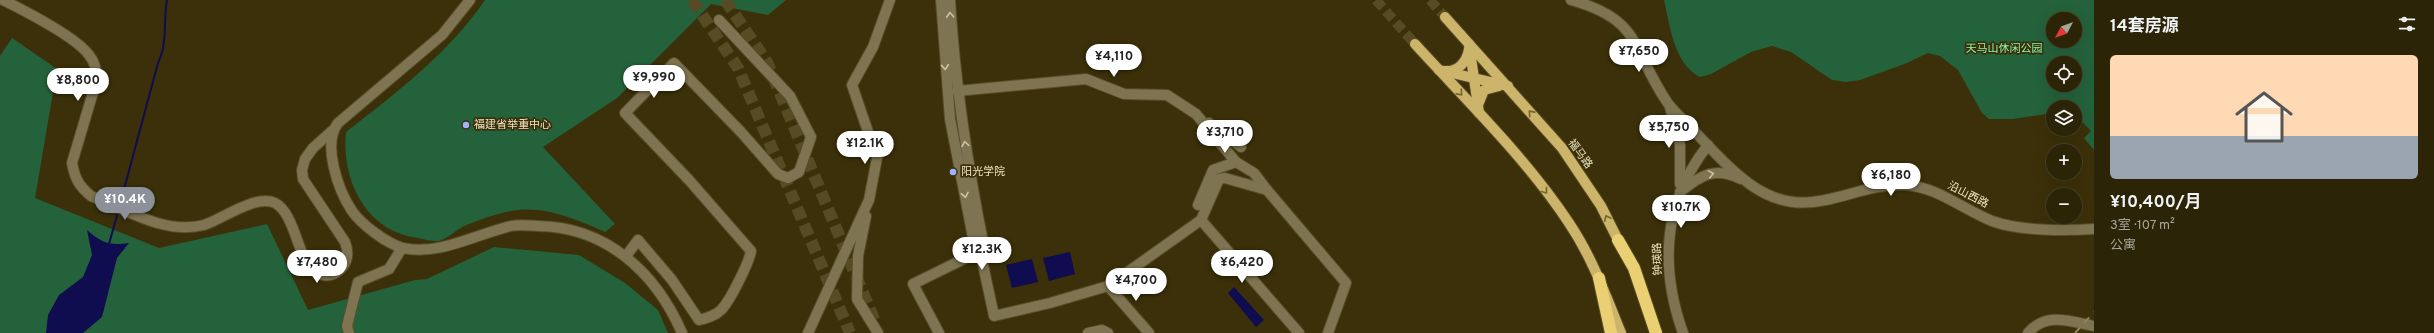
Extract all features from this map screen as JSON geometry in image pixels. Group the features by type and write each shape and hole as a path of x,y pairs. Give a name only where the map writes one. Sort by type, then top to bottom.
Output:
{"highway":[{"path":"1618,240 1634,268 1656,333"},
{"path":"1599,278 1611,333"}],"main road":[{"name":"福马路","path":"1445,17 1508,86 1570,158 1602,206 1618,240 1641,298 1650,333"},
{"path":"1415,44 1523,163 1570,224 1599,278 1622,333"},
{"path":"1439,70 1451,71 1461,66 1468,56 1469,44"},
{"path":"1469,44 1479,113"},
{"path":"1439,70 1508,86"},
{"path":"1479,113 1478,100 1484,90 1495,86 1508,86"}],"street":[{"path":"3,0 28,13 81,47 89,55 96,68 97,79 72,163 74,177 81,188 91,196 167,226 179,228 206,224 257,202 275,203 284,209 309,267 330,275 340,270 347,262 348,250 345,242 306,186 302,170 305,159 313,148 332,131 338,123 442,35 470,0"},
{"path":"878,333 857,299 858,256 877,158 852,85 873,47 890,0"},
{"path":"941,0 957,91 956,124"},
{"path":"939,333 913,284 979,256 985,252 956,124 947,38 950,0"},
{"path":"1571,0 1601,10 1626,29 1668,104 1677,131 1681,156 1679,194"},
{"path":"626,256 638,240 672,280 698,320 710,317 722,310 750,262 750,251 689,180 625,113 674,63 741,132 778,174 788,178 799,172 812,137 790,96 719,20"},
{"path":"957,91 1086,79 1124,94 1167,95 1241,147"},
{"name":"沿山西路","path":"1668,104 1747,182 1770,196 1797,202 1831,200 1891,186 1914,186 1932,191 1990,220 2006,225 2094,229"},
{"path":"1196,114 1236,162 1254,173 1346,283 1328,333"},
{"path":"332,131 330,142 335,170 342,191 352,211 372,231 402,248 442,248 513,226 553,226 584,234 626,256 647,276 670,307 682,333"},
{"name":"钟瑛路","path":"1683,333 1677,317 1669,274 1668,251 1672,219 1679,194 1688,173 1708,145"},
{"path":"1198,205 1212,170 1236,162"},
{"path":"1679,194 1708,173 1725,173 1747,182"},
{"path":"979,256 994,316 1050,303 1108,286 1201,220 1219,179 1225,178 1267,190"},
{"path":"808,333 869,200"},
{"path":"1201,220 1299,333"},
{"path":"349,333 347,326 358,282 389,269 402,248"},
{"path":"1108,286 1149,333"},
{"path":"2028,333 2038,323 2046,320 2094,326"},
{"path":"1088,333 1102,330 1108,333"}],"green space":[{"name":"福建省举重中心","path":"485,0 786,0 768,15 711,4 617,98 543,147 615,224 605,232 552,212 541,210 518,210 497,214 482,219 462,227 448,237 439,241 400,234 384,226 371,214 361,201 353,185 348,168 346,132 402,87 438,55 455,38"},
{"name":"天马山休闲公园","path":"1664,0 2094,0 2094,150 2084,138 2091,131 2082,122 2082,100 2046,100 2046,114 2013,119 1989,119 1982,113 1958,70 1940,56 1928,53 1907,63 1860,80 1846,82 1832,80 1791,52 1772,46 1751,52 1711,74 1700,77 1691,71 1684,63 1674,43"},
{"path":"12,38 57,69 35,198 159,248 267,224 308,310 415,280 427,279 494,247 579,255 625,283 658,310 668,333 0,333 0,56"}],"shaded area":[{"path":"87,230 102,241 111,244 129,243 117,258 102,317 83,333 46,333 48,315 59,295 83,277 92,255"},
{"path":"1070,252 1075,274 1049,281 1043,258"},
{"path":"1032,259 1038,282 1012,288 1006,265"},
{"path":"1234,287 1264,320 1256,327 1228,293"}],"waterway":[{"path":"120,204 163,48 167,0"},
{"path":"109,244 118,212"}],"tunnel":[{"path":"692,0 738,68 850,333"},
{"path":"725,0 767,62 876,324"},
{"path":"1376,0 1415,44"},
{"path":"1430,0 1445,17"}],"railway":[{"path":"2075,333 2094,312"}],"place":[{"name":"福建省举重中心","path":"466,125"},
{"name":"阳光学院","path":"953,172"}]}
